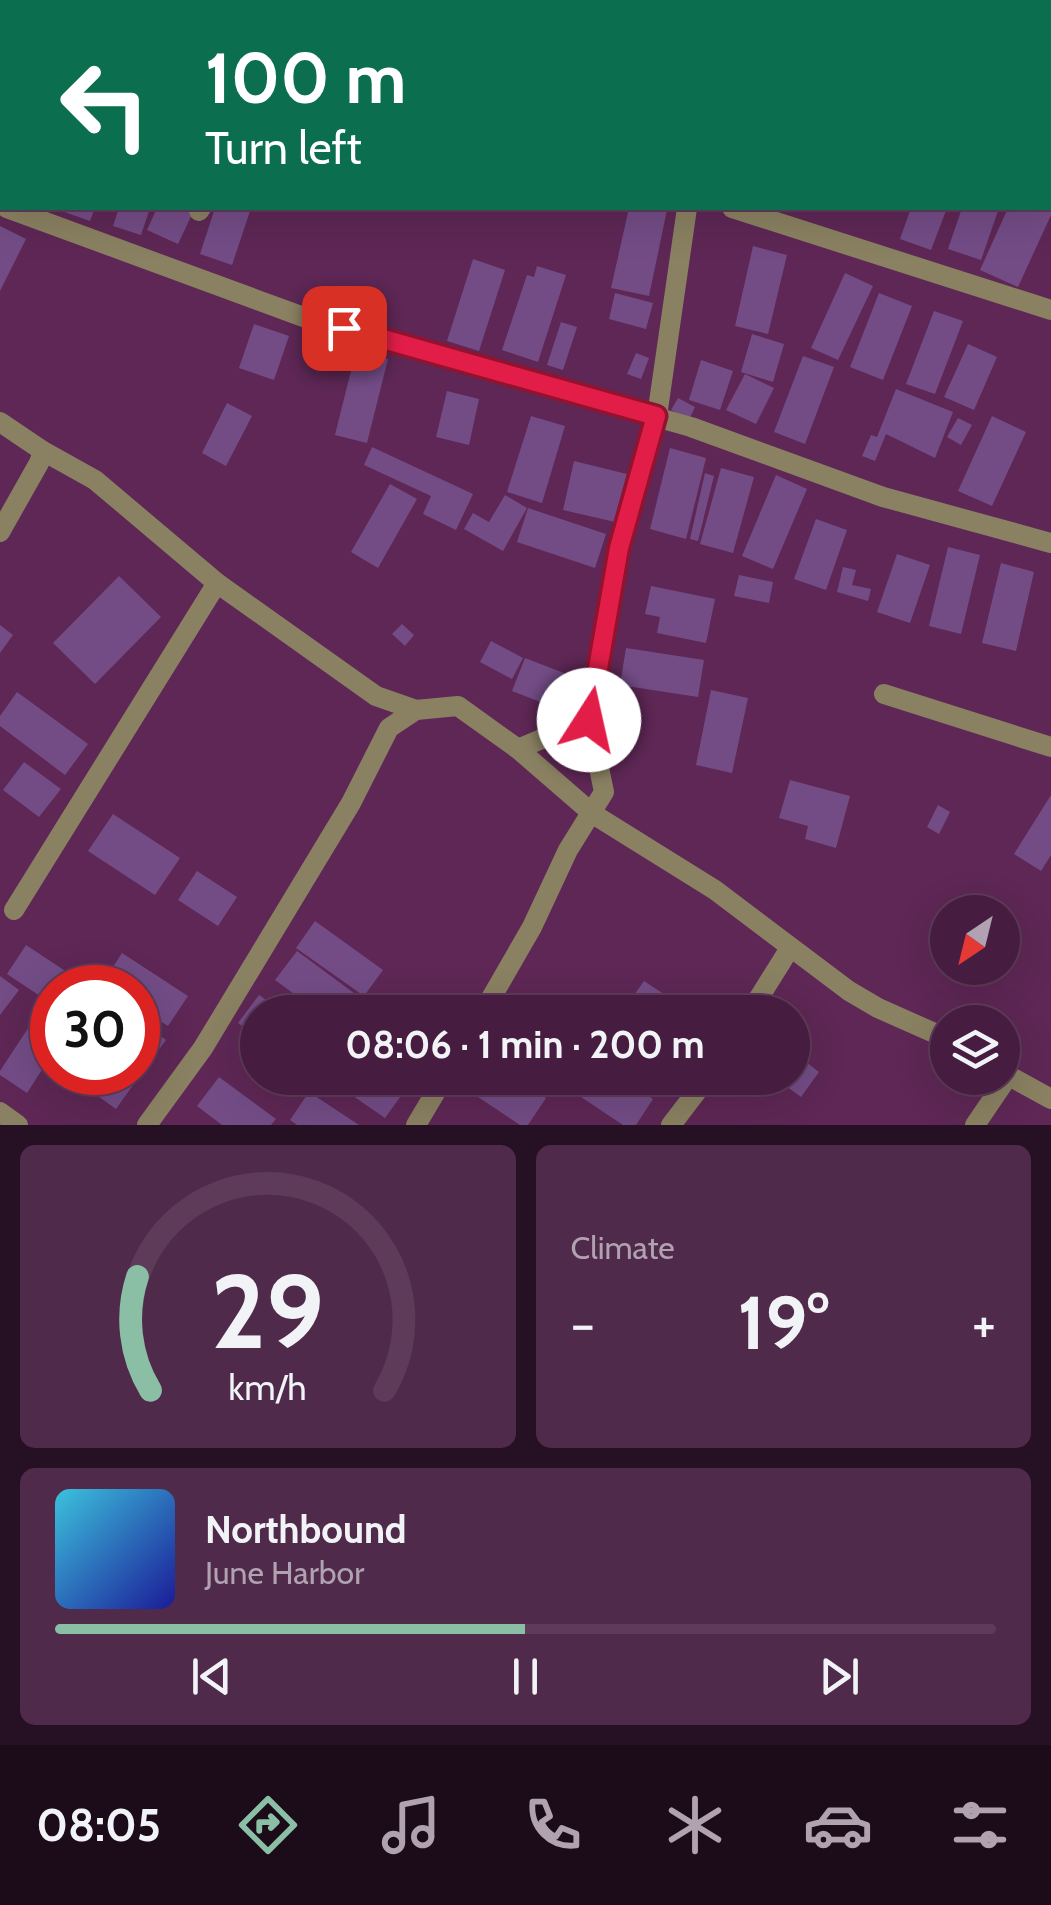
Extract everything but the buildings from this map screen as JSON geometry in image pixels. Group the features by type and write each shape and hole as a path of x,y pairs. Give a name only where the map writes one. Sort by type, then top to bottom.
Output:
{"street":[{"path":"14,210 309,319 656,416 883,497 1051,542"},
{"path":"492,995 532,927 568,850 604,792 589,720 619,548 656,416 687,210"},
{"path":"738,210 1051,310"},
{"path":"0,422 43,452 95,480 217,583 376,696 416,710 458,706 518,749 593,814 715,890 790,948 878,1008 930,1031"},
{"path":"0,532 43,452"},
{"path":"14,910 217,583"},
{"path":"884,694 1051,747"},
{"path":"147,1125 203,1048 351,803 389,728 416,710"},
{"path":"518,749 589,720"},
{"path":"761,995 790,948"},
{"path":"1020,1079 1049,1092"},
{"path":"415,1125 433,1095"},
{"path":"671,1125 693,1095"},
{"path":"976,1125 993,1095"},
{"path":"0,1112 18,1125"}],"route":[{"path":"344,328 656,416 619,548 589,720"}]}
